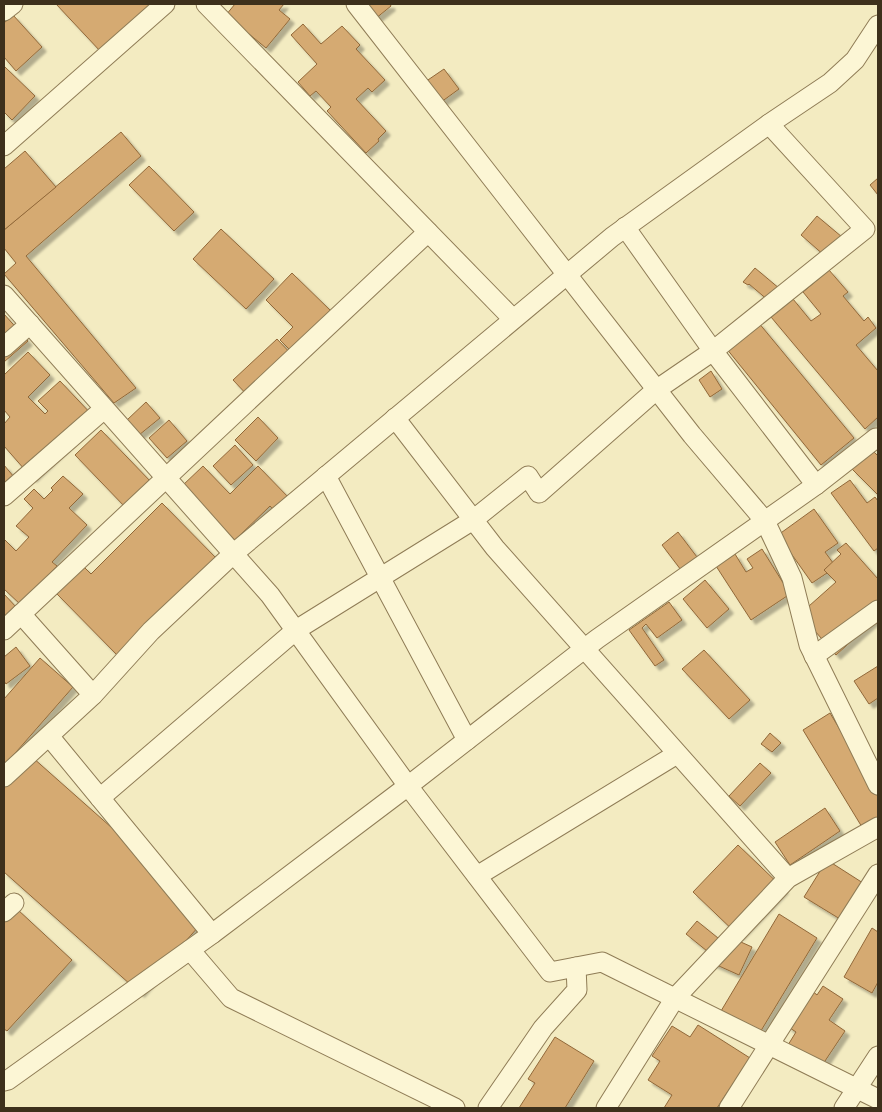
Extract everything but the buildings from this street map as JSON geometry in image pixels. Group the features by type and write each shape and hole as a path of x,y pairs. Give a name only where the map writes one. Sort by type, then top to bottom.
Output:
{"street":[{"path":"4,11 13,4"},
{"path":"4,146 165,4"},
{"path":"206,4 513,319"},
{"path":"356,4 656,390 765,521 792,578 809,645 878,785"},
{"path":"4,777 93,695 151,631 233,554 625,227 769,124 830,83 855,60 878,25"},
{"path":"100,798 296,630 473,520 528,476 539,492 656,390 713,351 865,229 769,124"},
{"path":"625,227 713,351 816,485"},
{"path":"4,630 428,232"},
{"path":"4,294 270,595 408,786 550,972 602,962 878,1099"},
{"path":"4,347 30,324"},
{"path":"4,496 104,409"},
{"path":"395,418 494,548 788,878"},
{"path":"5,1085 212,934 408,786 584,649 816,485 876,438 878,440"},
{"path":"326,476 467,740"},
{"path":"814,656 878,610"},
{"path":"21,614 93,695"},
{"path":"49,736 212,934"},
{"path":"478,876 677,754"},
{"path":"606,1108 675,998 788,878 878,827"},
{"path":"729,1108 878,874"},
{"path":"190,950 231,998 455,1108"},
{"path":"488,1108 543,1028 577,990 576,967"},
{"path":"844,1108 878,1056"}]}
